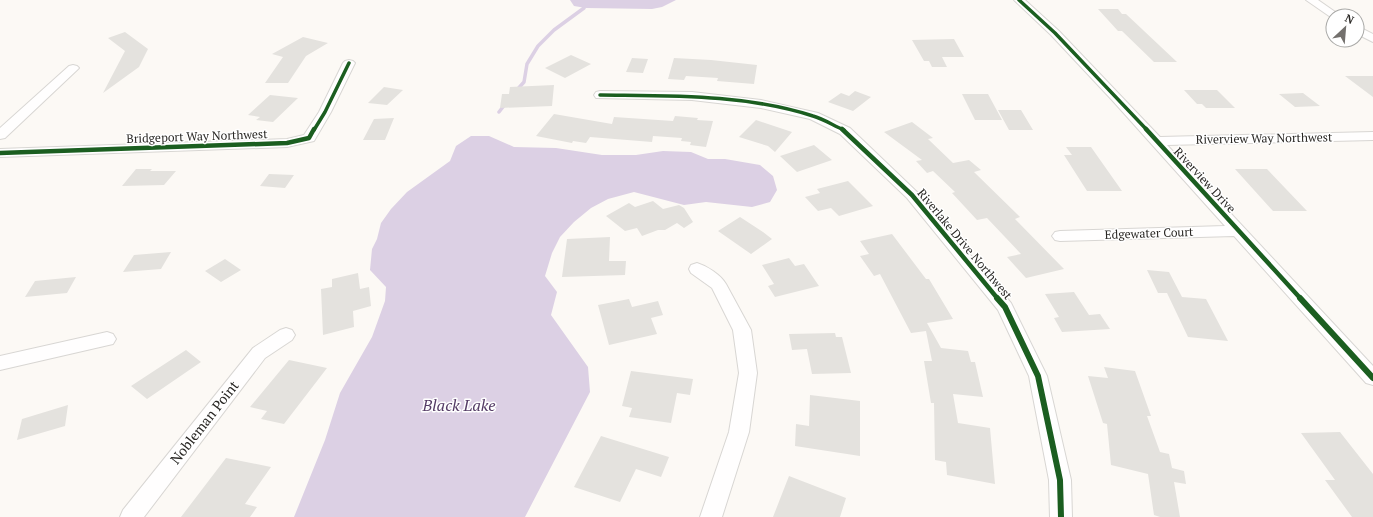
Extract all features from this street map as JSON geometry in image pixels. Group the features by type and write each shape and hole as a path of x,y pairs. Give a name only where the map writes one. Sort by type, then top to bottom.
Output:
{"street":[{"name":"Riverview Drive","path":"1019,0 1055,33 1373,378"},
{"path":"1311,0 1325,9"},
{"name":"Bridgeport Way Northwest","path":"0,152 287,143 309,138 349,63"},
{"path":"0,135 73,68"},
{"name":"Riverlake Drive Northwest","path":"600,95 692,96 761,104 814,116 845,131 912,195 1005,307 1038,376 1060,480 1061,517"},
{"name":"Riverview Way Northwest","path":"1155,141 1373,136"},
{"name":"Edgewater Court","path":"1060,236 1238,231"},
{"path":"698,269 718,284 742,330 748,373 739,432 711,517"},
{"name":"Nobleman Point","path":"131,517 259,353 286,335"},
{"path":"0,363 107,339"}],"water":[{"path":"570,0 676,0 662,7 652,9 586,8 574,6"},
{"name":"Black Lake","path":"471,136 489,136 514,147 556,148 602,155 636,155 663,151 691,152 708,159 725,159 760,165 773,176 777,190 770,202 752,207 706,202 684,205 634,192 608,199 591,208 574,222 560,237 552,253 545,276 557,292 551,315 588,367 590,392 525,517 294,517 325,440 340,393 372,337 385,301 386,287 370,270 372,249 377,239 381,223 391,209 407,192 450,161 456,146"}],"building":[{"path":"1098,9 1118,9 1122,14 1126,14 1177,62 1154,62 1122,31 1118,31"},
{"path":"125,32 148,49 139,67 103,93 125,51 108,38"},
{"path":"303,37 328,43 306,56 288,83 265,83 283,57 272,54"},
{"path":"954,39 964,57 942,57 947,67 932,67 929,61 924,61 912,40"},
{"path":"571,55 591,64 565,78 545,68"},
{"path":"632,58 648,59 643,73 626,72"},
{"path":"674,58 757,65 754,84 717,81 718,78 686,76 684,80 668,79"},
{"path":"1345,76 1373,76 1373,97"},
{"path":"554,85 552,106 500,108 502,94 509,94 510,87"},
{"path":"384,87 403,90 387,105 368,103"},
{"path":"1184,90 1217,90 1235,108 1206,108 1202,104 1197,104"},
{"path":"855,91 871,97 853,111 828,102 841,93 849,96"},
{"path":"1303,93 1320,106 1295,107 1279,94"},
{"path":"962,94 988,94 1002,120 975,120"},
{"path":"270,95 298,98 273,122 256,120 260,117 248,115"},
{"path":"998,110 1021,110 1033,130 1009,130"},
{"path":"554,114 612,124 614,117 673,121 675,116 713,121 706,147 690,145 691,142 681,141 682,138 653,136 652,142 590,137 586,143 573,141 572,143 536,136"},
{"path":"394,118 385,140 363,140 374,119"},
{"path":"756,120 792,132 775,152 768,146 739,137"},
{"path":"912,122 933,138 928,139 953,163 969,160 981,170 974,172 1020,217 1015,219 1064,269 1026,278 1007,257 1021,254 987,218 977,220 952,193 955,192 933,171 927,173 916,161 922,160 884,132"},
{"path":"814,145 832,160 797,172 780,156"},
{"path":"1066,147 1091,147 1122,191 1087,191 1064,155 1072,155"},
{"path":"136,169 152,169 150,171 176,171 164,185 122,186"},
{"path":"1235,169 1267,169 1307,211 1273,211"},
{"path":"269,174 294,175 285,188 260,186"},
{"path":"848,181 873,206 839,216 831,208 818,211 805,197 820,193 817,189"},
{"path":"653,201 663,209 679,205 684,208 693,222 684,228 677,223 665,230 658,230 642,236 637,228 625,231 606,216 629,203 635,207"},
{"path":"740,217 772,239 751,254 718,231"},
{"path":"892,234 926,279 929,279 953,319 927,323 941,348 968,351 971,362 975,362 983,397 953,394 958,423 990,428 995,484 947,475 946,462 935,460 934,403 931,403 924,361 932,361 926,331 911,333 880,274 874,276 860,256 869,254 860,241"},
{"path":"610,237 609,261 626,261 625,275 562,277 567,239"},
{"path":"171,252 161,269 123,272 134,255"},
{"path":"789,258 795,266 804,264 819,286 775,297 768,286 774,284 762,265"},
{"path":"225,259 241,270 221,282 205,271"},
{"path":"1147,270 1169,272 1182,297 1206,299 1228,341 1188,337 1167,293 1158,293"},
{"path":"358,273 360,289 369,287 371,306 353,311 354,327 323,335 321,289 332,287 332,279"},
{"path":"76,277 67,293 25,297 35,281"},
{"path":"1074,292 1089,315 1100,314 1110,329 1062,332 1054,318 1059,317 1045,294"},
{"path":"629,299 632,307 658,301 663,315 651,318 657,334 609,345 598,305"},
{"path":"835,333 836,337 842,337 851,373 812,374 807,349 792,350 789,334"},
{"path":"186,350 201,362 147,399 131,386"},
{"path":"289,360 327,368 284,424 261,419 267,411 250,407"},
{"path":"1104,367 1135,371 1151,416 1147,416 1160,452 1169,454 1172,468 1184,471 1186,484 1174,482 1180,517 1160,517 1154,515 1148,474 1111,465 1107,424 1103,423 1088,376 1108,378"},
{"path":"631,371 693,379 690,395 677,393 671,423 629,417 632,408 622,406"},
{"path":"810,395 860,401 860,456 795,446 796,424 809,426"},
{"path":"68,405 65,426 17,440 22,419"},
{"path":"1340,432 1373,474 1373,517 1352,517 1325,480 1335,480 1301,433"},
{"path":"601,436 669,457 661,477 636,469 620,502 574,487"},
{"path":"226,458 271,467 245,504 257,507 250,517 181,517"},
{"path":"789,476 846,498 840,517 773,517"}],"waterway":[{"path":"516,91 524,82 527,64 538,46 554,30 584,8"},
{"path":"499,112 506,103"}],"cycle path":[{"path":"1019,0 1055,33 1116,97 1373,378"},
{"path":"0,153 287,143 309,138 325,112 349,63"},
{"path":"600,95 692,96 761,104 814,116 845,131 912,195 1005,307 1038,376 1060,480 1061,517"}]}
